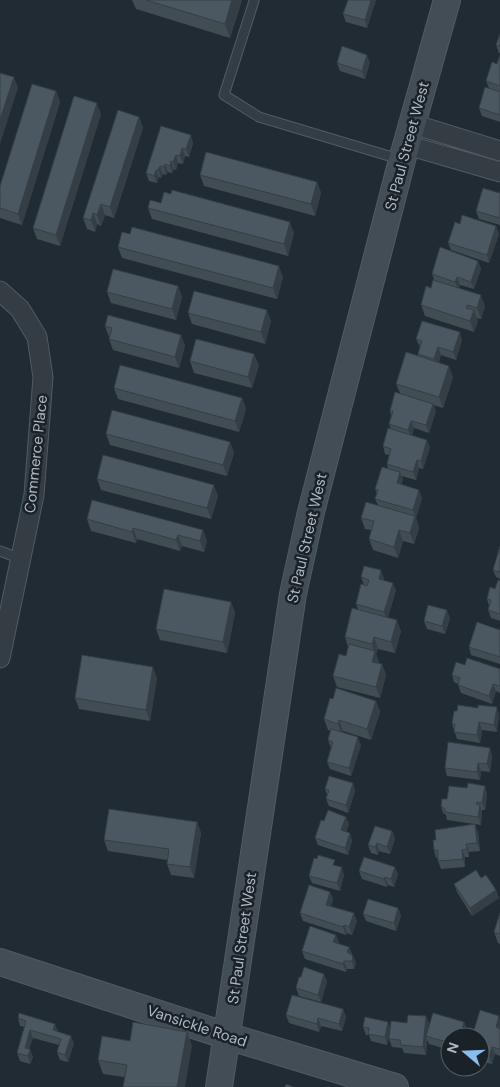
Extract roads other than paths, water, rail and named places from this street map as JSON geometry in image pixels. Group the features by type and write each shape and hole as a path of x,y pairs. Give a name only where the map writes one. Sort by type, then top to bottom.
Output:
{"main road":[{"name":"St Paul Street West","path":"219,1087 293,594 311,512 407,143 447,0"},
{"name":"Vansickle Road","path":"0,962 227,1036 394,1087"}],"street":[{"path":"407,143 500,151"},
{"path":"407,143 500,172"},
{"name":"Commerce Place","path":"0,291 20,309 36,337 43,376 34,495 0,658"}],"lane":[{"path":"254,0 224,95 259,117 407,143"},
{"path":"0,551 21,559"}]}
